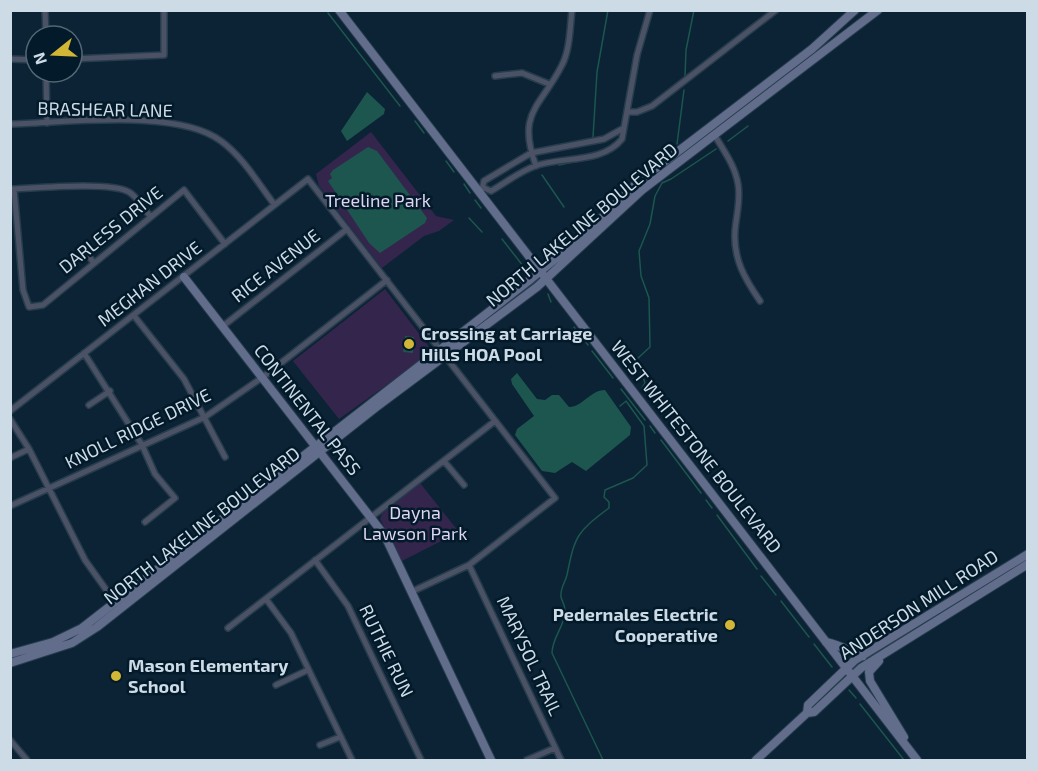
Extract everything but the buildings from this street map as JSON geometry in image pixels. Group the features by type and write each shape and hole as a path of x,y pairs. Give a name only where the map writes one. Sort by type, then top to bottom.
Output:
{"main road":[{"name":"WEST WHITESTONE BOULEVARD","path":"339,10 482,189 547,278 917,760"},
{"name":"NORTH LAKELINE BOULEVARD","path":"442,352 547,278 642,190 855,10"},
{"name":"NORTH LAKELINE BOULEVARD","path":"10,663 72,643 442,352 581,238 638,182 788,79 878,10"},
{"path":"783,71 788,79"},
{"name":"CONTINENTAL PASS","path":"184,277 385,536 491,760"},
{"name":"ANDERSON MILL ROAD","path":"756,760 807,713 814,712 863,656 1028,554"},
{"name":"ANDERSON MILL ROAD","path":"849,672 890,650 1028,564"},
{"name":"NORTH LAKELINE BOULEVARD","path":"10,654 67,636 118,605"},
{"path":"826,642 840,645 848,651 863,656"},
{"path":"890,650 872,666 869,675 874,691 898,723 907,746"}],"street":[{"path":"84,58 164,55 164,10"},
{"path":"536,166 531,153 529,124 532,111 565,57 572,10"},
{"path":"622,129 604,140 531,153 484,181 482,189 491,191 536,166 608,152 622,139 622,129 638,55 650,10"},
{"path":"627,112 637,112 652,106 776,10"},
{"path":"495,76 522,73 549,84"},
{"path":"46,84 47,123"},
{"name":"BRASHEAR LANE","path":"10,124 166,122 205,131 231,149 274,204"},
{"path":"712,131 731,162 739,185 735,231 738,263 759,301"},
{"name":"MEGHAN DRIVE","path":"10,411 84,353 135,317 308,179 347,229"},
{"path":"12,189 101,186 118,189 129,192 151,217"},
{"name":"DARLESS DRIVE","path":"12,189 23,290 29,307 43,305 184,190 225,244"},
{"path":"347,229 555,498 469,565 411,592"},
{"name":"RICE AVENUE","path":"223,326 347,229"},
{"path":"84,249 93,262"},
{"name":"KNOLL RIDGE DRIVE","path":"10,507 205,417 263,378 387,280"},
{"path":"135,317 184,379 225,458"},
{"path":"84,353 142,445 155,474 175,498 145,522"},
{"path":"89,405 110,391"},
{"path":"10,419 29,449 85,560 118,605"},
{"path":"228,628 495,421"},
{"path":"10,458 29,449"},
{"path":"444,461 464,485"},
{"name":"RUTHIE RUN","path":"315,560 348,606 421,760"},
{"name":"MARYSOL TRAIL","path":"469,565 561,760"},
{"path":"266,599 291,633 352,760"},
{"path":"276,685 308,670"},
{"path":"320,745 340,737"},
{"path":"10,740 27,760"},
{"path":"527,760 555,748"}],"green space":[{"name":"Treeline Park","path":"371,132 436,216 454,220 439,231 424,236 382,268 319,186 316,174"},
{"path":"385,289 433,352 339,419 293,361"},
{"name":"Dayna Lawson Park","path":"420,483 459,532 402,561 380,519 382,514"}],"shaded area":[{"path":"367,92 385,109 384,114 347,141 341,131"},
{"name":"Treeline Park","path":"368,147 377,151 427,218 425,223 380,253 369,243 328,181 332,178 330,174 333,170"},
{"name":"Crossing at Carriage Hills HOA Pool","path":"405,336 414,337 413,353 403,352"},
{"path":"517,373 537,399 545,400 552,395 559,395 569,407 605,390 631,427 630,435 586,471 572,462 555,473 542,471 515,435 517,429 534,416 512,384 511,379"}],"waterway":[{"path":"593,137 597,72 608,10"},
{"path":"685,76 686,50 694,10"},
{"path":"328,13 400,106"},
{"path":"677,144 684,90"},
{"path":"415,121 424,133"},
{"path":"728,141 748,126"},
{"path":"642,388 645,383 637,359 650,347 649,298 641,276 639,251 650,224 655,196 662,183 716,149"},
{"path":"446,161 454,172"},
{"path":"559,165 578,161"},
{"path":"542,175 564,207"},
{"path":"464,184 470,193"},
{"path":"475,200 481,208"},
{"path":"469,218 482,232"},
{"path":"502,239 527,271"},
{"path":"548,294 551,302"},
{"path":"574,327 580,335"},
{"path":"585,341 588,345"},
{"path":"592,351 613,378"},
{"path":"621,389 645,420"},
{"path":"603,760 552,653 565,615 561,591 579,535 609,508 609,502 604,497 605,490 633,478 647,465 644,426 626,401"},
{"path":"620,406 625,402"},
{"path":"650,426 655,433"},
{"path":"661,440 701,493"},
{"path":"706,500 712,508"},
{"path":"717,515 757,569"},
{"path":"761,576 776,595"},
{"path":"781,601 809,637"},
{"path":"814,644 832,667"},
{"path":"849,690 856,698"},
{"path":"860,704 904,760"}],"place":[{"name":"Crossing at Carriage Hills HOA Pool","path":"409,344"},
{"name":"Pedernales Electric Cooperative","path":"730,625"},
{"name":"Mason Elementary School","path":"116,676"}]}
